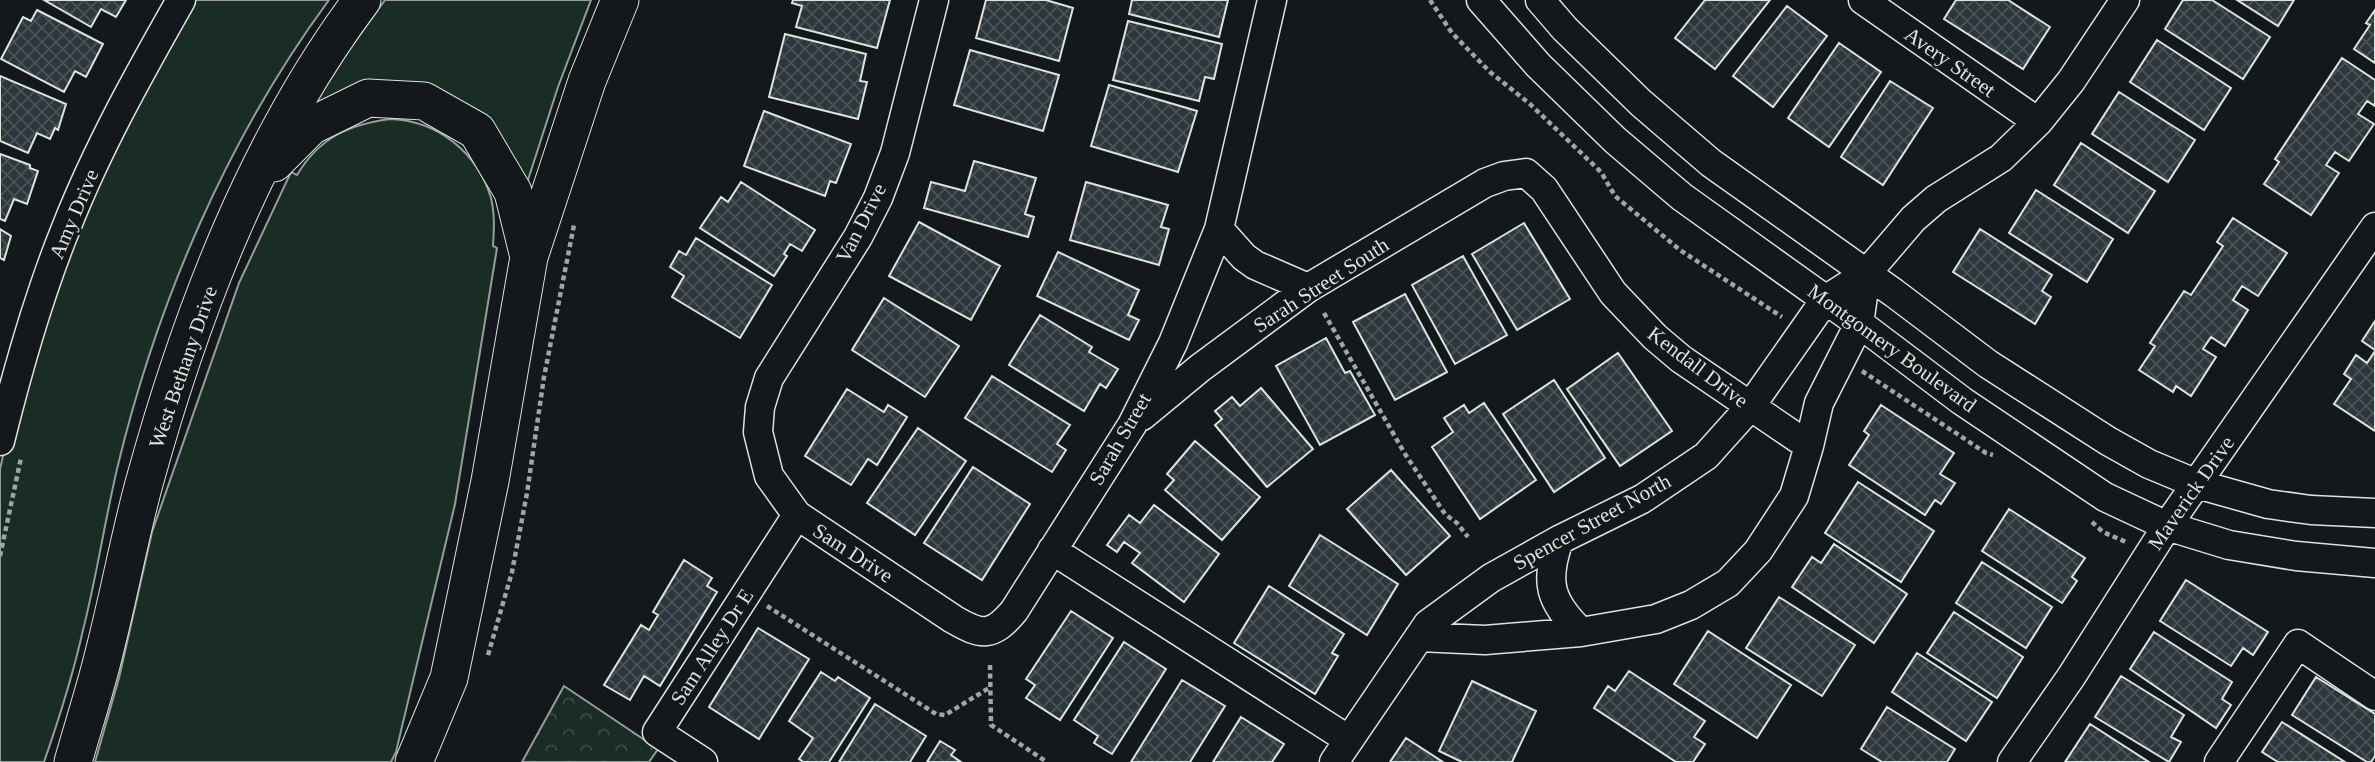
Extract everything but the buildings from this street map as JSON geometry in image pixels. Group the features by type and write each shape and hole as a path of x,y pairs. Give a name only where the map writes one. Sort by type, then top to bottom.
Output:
{"main road":[{"path":"414,762 449,678 490,481 529,257 587,81 620,0"},
{"name":"West Bethany Drive","path":"73,762 106,648 145,480 192,330 249,188 346,9"},
{"path":"249,188 311,127 368,98 424,101 477,131 513,192 529,257"}],"street":[{"name":"Amy Drive","path":"11,446 26,340 66,226 138,75 181,0"},
{"name":"Van Drive","path":"758,432 760,407 769,378 858,237 878,198 895,153 934,0"},
{"name":"Sarah Street","path":"991,631 1002,625 1014,611 1132,425 1173,343 1219,229 1272,0"},
{"name":"Montgomery Boulevard","path":"1481,0 1538,65 1615,140 1682,197 1962,401 2105,497 2167,526 2229,545 2307,557 2375,563"},
{"name":"Montgomery Boulevard","path":"1539,0 1641,103 1701,154 1988,365 2097,434 2149,464 2197,484 2268,504 2311,510 2375,513"},
{"name":"Avery Street","path":"1863,0 2038,122"},
{"name":"Spencer Street North","path":"1341,751 1428,624 1491,578 1559,540 1642,499 1706,456 1750,407 1825,300 1866,274 1913,219 1936,200 2001,158 2038,122 2071,81 2125,0"},
{"name":"Sarah Street South","path":"1132,425 1200,368 1308,288 1485,183 1504,176 1525,173"},
{"name":"Kendall Drive","path":"1525,173 1544,189 1613,293 1634,317 1682,359 1809,446"},
{"name":"Maverick Drive","path":"2012,762 2071,677 2167,526 2375,227"},
{"path":"1219,229 1244,257 1255,265 1308,288"},
{"path":"1419,636 1485,640 1581,632 1656,619 1691,605 1728,583 1758,551 1794,496 1819,402 1859,324 1866,274"},
{"name":"Sam Drive","path":"758,432 769,476 797,515 962,624 981,632 991,631"},
{"name":"Sam Alley Dr E","path":"703,762 657,732 797,515"},
{"path":"1559,540 1550,565 1551,591 1563,614 1581,632"},
{"path":"1052,550 1341,751"},
{"path":"2219,762 2298,644 2375,696"}],"path":[{"path":"487,657 512,572 547,364 575,221"},
{"path":"1324,313 1405,454 1445,514 1457,523 1468,537"},
{"path":"0,556 11,446"},
{"path":"747,593 936,714 945,715 989,688"},
{"path":"990,664 992,725 1047,762"}],"green space":[{"path":"191,0 329,0 259,107 228,164 176,281 134,403 113,485 79,647 44,762 0,762 0,469 7,438 100,164"},
{"path":"385,0 591,0 558,87 527,183 486,122 316,101"},
{"path":"391,119 408,121 440,133 466,154 485,182 491,198 494,216 493,246 497,248 455,504 396,752 391,762 95,762 119,678 152,532 239,283 291,172 297,175 315,151 336,135 362,125"},
{"path":"564,686 658,749 649,762 522,762"}]}
